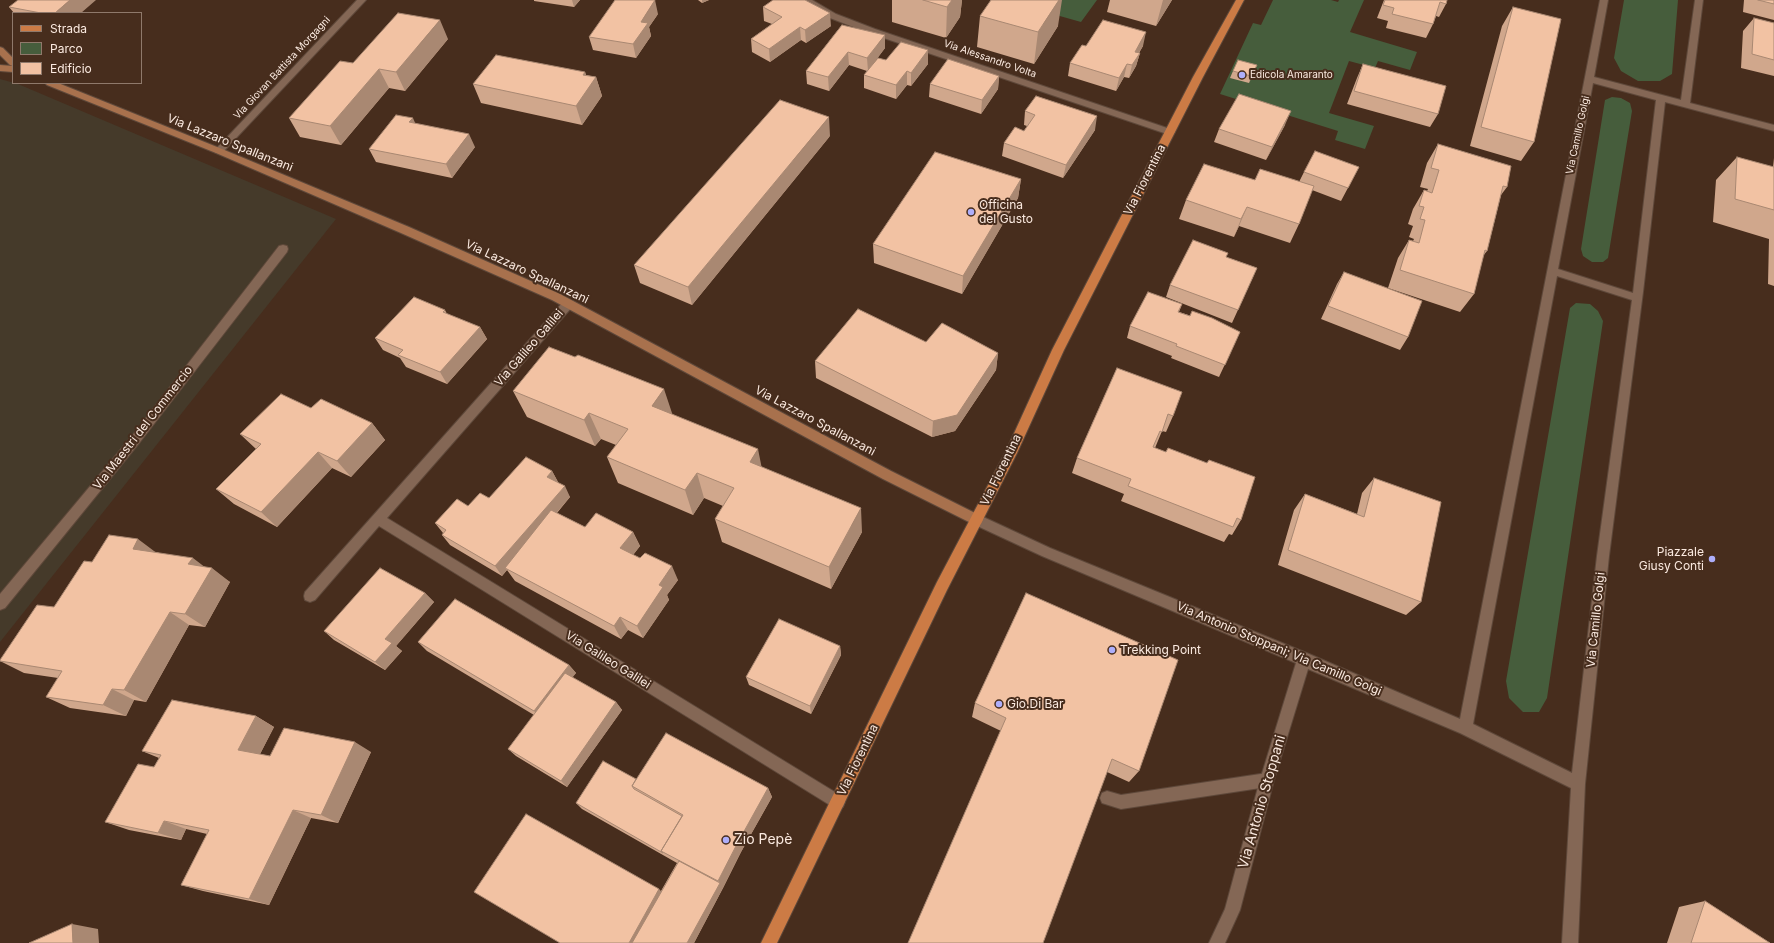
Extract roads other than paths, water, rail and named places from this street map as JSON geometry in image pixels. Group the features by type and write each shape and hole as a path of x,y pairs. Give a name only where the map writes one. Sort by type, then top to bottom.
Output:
{"main road":[{"name":"Via Fiorentina","path":"769,943 942,586 1011,453 1058,350 1170,132 1240,0"}],"street":[{"name":"Via Giovan Battista Morgagni","path":"219,151 362,0"},
{"name":"Via Alessandro Volta","path":"806,0 833,16 872,31 1170,132"},
{"name":"Via Camillo Golgi","path":"1465,728 1604,0"},
{"path":"1685,105 1699,0"},
{"path":"0,50 12,62"},
{"path":"0,68 12,70"},
{"path":"1590,79 1774,128"},
{"name":"Via Lazzaro Spallanzani","path":"52,84 219,151 405,230 568,304 887,475 977,520"},
{"name":"Via Camillo Golgi","path":"1570,943 1578,784 1603,556 1637,298 1661,98"},
{"name":"Via Maestri del Commercio","path":"0,604 136,439 283,249"},
{"path":"1553,271 1637,298"},
{"name":"Via Galileo Galilei","path":"310,596 568,304"},
{"name":"Via Galileo Galilei","path":"378,519 838,802"},
{"name":"Via Antonio Stoppani; Via Camillo Golgi","path":"977,520 1046,552 1304,659 1465,728 1578,784"},
{"name":"Via Antonio Stoppani","path":"1217,943 1232,910 1267,780 1304,659"},
{"path":"1106,798 1121,802 1267,780"}],"place":[{"name":"Edicola Amaranto","path":"1242,75"},
{"name":"Officina del Gusto","path":"971,212"},
{"name":"Piazzale Giusy Conti","path":"1712,559"},
{"name":"Trekking Point","path":"1112,650"},
{"name":"Gio.Di Bar","path":"999,704"},
{"name":"Zio Pepè","path":"726,840"}]}
